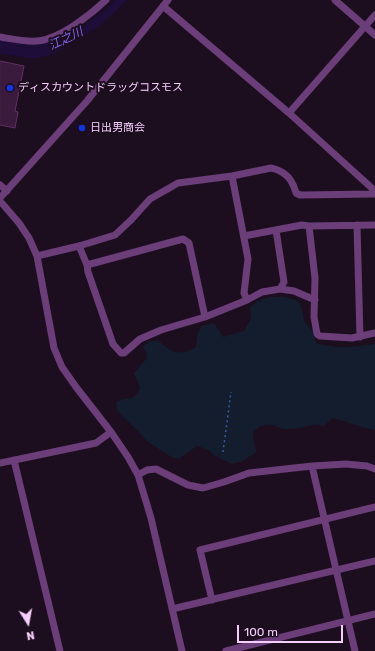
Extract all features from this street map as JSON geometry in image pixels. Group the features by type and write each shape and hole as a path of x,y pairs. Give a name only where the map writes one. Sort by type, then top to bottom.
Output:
{"street":[{"path":"0,37 23,41 38,41 52,37 78,23 106,0"},
{"path":"335,0 375,35"},
{"path":"182,651 151,518 138,475 128,456 62,367 54,348 37,256 26,233 0,199 87,101 165,3 290,112 375,192"},
{"path":"290,112 375,15"},
{"path":"37,256 79,246 114,235 131,220 150,199 178,183 276,169 291,181 296,194 300,195 375,192"},
{"path":"232,176 248,259 244,293 247,300"},
{"path":"0,185 7,191"},
{"path":"244,236 302,225 375,225"},
{"path":"357,225 360,337"},
{"path":"309,226 315,278 314,317 316,334 320,336 352,338 375,333"},
{"path":"276,230 284,282 280,289"},
{"path":"87,265 183,239 189,243 205,317"},
{"path":"79,246 87,265 88,272 113,344 121,353 124,353 140,339 161,330 205,317 247,300 262,292 280,289 294,291 315,300"},
{"path":"0,463 96,442 111,432"},
{"path":"14,460 60,651"},
{"path":"138,475 146,470 156,469 188,485 203,488 249,473 312,466 346,464 367,466 375,469"},
{"path":"312,466 356,651"},
{"path":"212,600 200,550 375,507"},
{"path":"172,609 375,561"},
{"path":"226,651 375,614"}],"path":[{"path":"223,452 231,392"}],"shaded area":[{"path":"271,297 284,297 296,300 301,305 304,321 313,331 316,343 345,347 375,344 375,430 332,418 324,426 314,425 294,429 283,429 272,425 261,426 253,432 256,452 243,461 232,464 215,456 209,450 197,446 180,458 173,458 148,442 118,412 116,403 120,400 133,398 138,392 140,387 134,373 147,358 143,347 146,344 152,341 159,341 167,348 176,352 185,352 196,347 199,330 204,325 214,323 223,337 244,331 251,318 250,307 259,300"}],"water":[{"path":"115,0 127,0 109,18 88,34 66,46 42,55 41,45 59,40 86,25"},
{"path":"0,42 26,47 36,46 37,55 23,56 0,52"}],"building":[{"name":"ディスカウントドラッグコスモス","path":"0,61 24,66 15,111 18,112 15,128 0,125"}],"waterway":[{"name":"江之川","path":"0,47 33,52 58,45"}],"place":[{"name":"ディスカウントドラッグコスモス","path":"10,88"},
{"name":"日出男商会","path":"82,128"}]}
